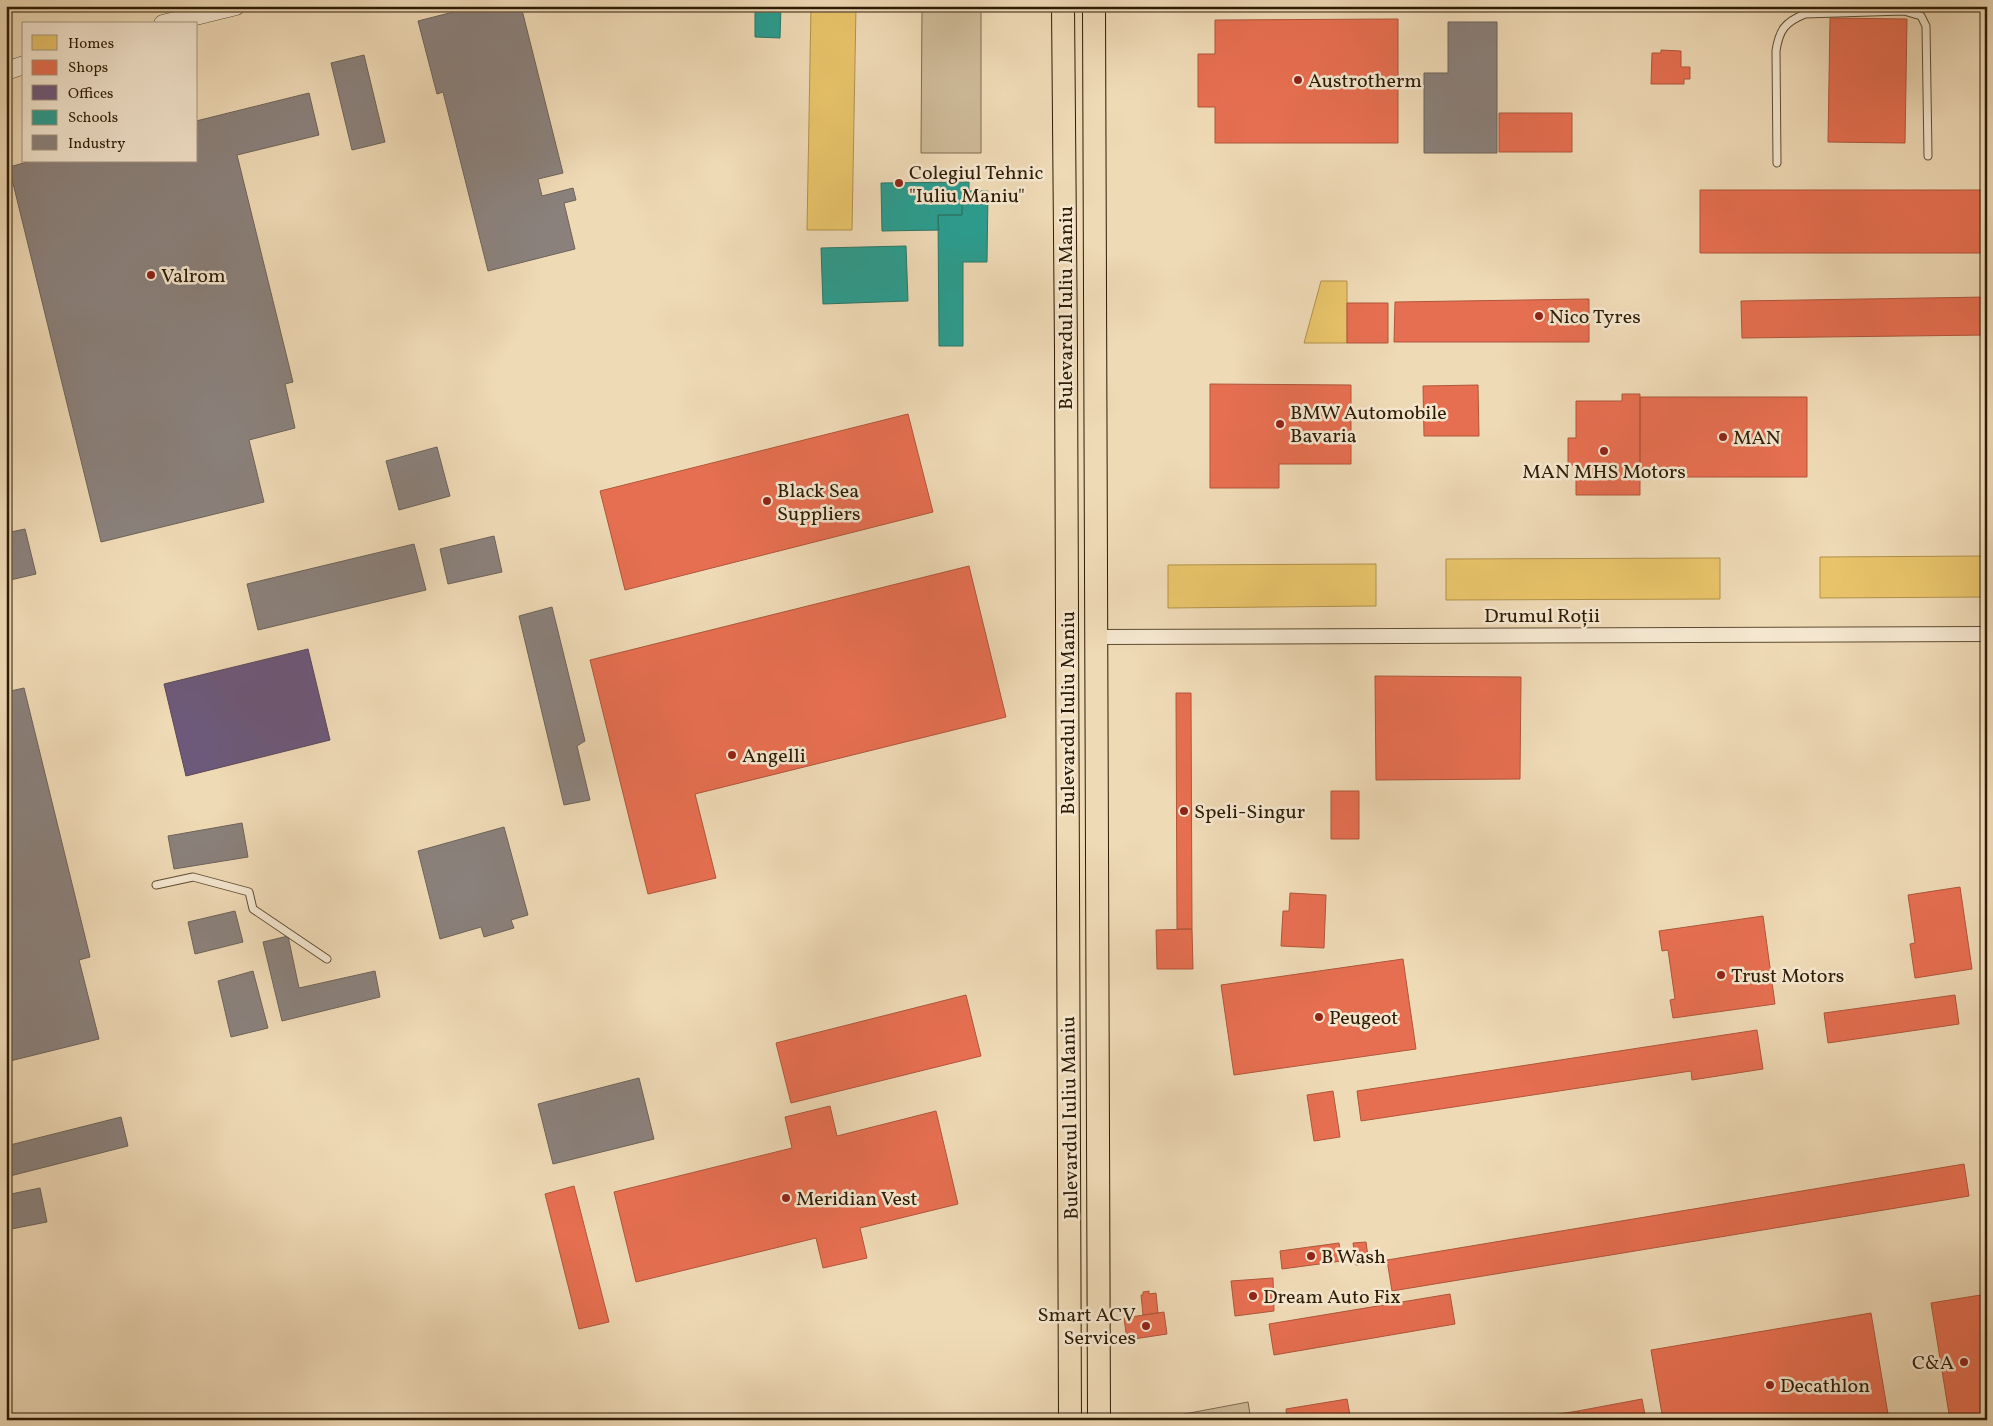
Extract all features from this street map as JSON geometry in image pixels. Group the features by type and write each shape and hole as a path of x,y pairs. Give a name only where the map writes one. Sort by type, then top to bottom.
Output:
{"main road":[{"name":"Bulevardul Iuliu Maniu","path":"1063,6 1070,1420"},
{"name":"Bulevardul Iuliu Maniu","path":"1094,6 1100,1420"},
{"path":"1063,36 1074,36 1079,41 1083,60 1085,129 1095,161"},
{"path":"1070,1201 1083,1234 1092,1247 1098,1251"}],"street":[{"path":"171,22 236,6"},
{"path":"6,71 22,66"},
{"name":"Drumul Roții","path":"1096,637 1987,634"}],"lane":[{"path":"1778,163 1777,39 1783,28 1792,20 1805,14 1904,11 1921,16 1926,26 1928,156"},
{"path":"156,885 193,876 249,892 253,909 326,959"}],"shaded area":[{"path":"922,6 981,6 981,153 921,153"},
{"path":"1248,1402 1251,1420 1174,1420 1179,1415"}],"building: Homes":[{"path":"811,6 856,6 852,230 807,230"},
{"path":"1321,281 1347,281 1347,343 1304,343"},
{"path":"1987,556 1987,597 1820,598 1820,557"},
{"path":"1720,558 1720,599 1446,600 1446,559"},
{"path":"1376,564 1376,606 1168,608 1168,565"}],"building: Shops":[{"path":"1830,18 1907,19 1905,143 1828,142"},
{"name":"Austrotherm","path":"1398,19 1398,143 1215,143 1215,107 1198,107 1198,54 1215,54 1215,20"},
{"path":"1661,50 1681,51 1681,67 1690,67 1690,79 1684,79 1684,84 1651,84 1652,53 1661,53"},
{"path":"1499,113 1572,113 1572,152 1499,152"},
{"path":"1700,190 1987,190 1987,253 1700,253"},
{"path":"1987,297 1987,335 1742,338 1741,301"},
{"path":"1589,299 1589,342 1394,342 1395,302"},
{"path":"1347,303 1388,303 1388,343 1347,343"},
{"name":"BMW Automobile Bavaria","path":"1210,384 1351,385 1351,464 1279,464 1279,488 1210,488"},
{"path":"1478,385 1479,436 1424,436 1423,386"},
{"name":"MAN MHS Motors","path":"1622,394 1640,394 1640,495 1576,495 1576,465 1568,465 1568,438 1576,438 1576,401 1622,401"},
{"name":"MAN","path":"1640,397 1807,397 1807,477 1640,477"},
{"name":"Black Sea Suppliers","path":"908,414 933,512 625,590 600,491"},
{"name":"Angelli","path":"969,566 1006,717 695,794 716,878 648,894 590,660"},
{"path":"1375,676 1521,677 1520,779 1376,780"},
{"name":"Speli-Singur","path":"1176,693 1191,693 1192,929 1177,929"},
{"path":"1331,791 1359,791 1359,839 1331,839"},
{"path":"1960,887 1972,969 1915,978 1910,944 1915,943 1908,895"},
{"path":"1290,893 1326,895 1324,948 1281,946 1283,911 1289,911"},
{"name":"Trust Motors","path":"1763,916 1775,1004 1673,1018 1670,1000 1675,999 1668,950 1662,951 1659,931"},
{"path":"1192,929 1193,969 1157,969 1156,930"},
{"name":"Peugeot","path":"1403,959 1416,1049 1234,1075 1221,985"},
{"path":"966,995 981,1056 791,1103 776,1043"},
{"path":"1955,995 1959,1024 1828,1043 1824,1013"},
{"path":"1757,1030 1763,1069 1692,1080 1691,1071 1361,1121 1357,1091"},
{"path":"1333,1091 1340,1137 1314,1141 1307,1095"},
{"name":"Meridian Vest","path":"830,1106 837,1136 936,1111 958,1204 860,1228 867,1258 823,1268 816,1238 636,1282 614,1192 792,1148 785,1117"},
{"path":"1964,1164 1969,1196 1392,1291 1387,1260"},
{"path":"574,1186 609,1322 579,1329 545,1194"},
{"path":"1366,1242 1369,1263 1356,1265 1353,1243"},
{"name":"B Wash","path":"1339,1243 1342,1261 1282,1269 1280,1251"},
{"name":"Dream Auto Fix","path":"1273,1278 1274,1311 1235,1316 1231,1281"},
{"path":"1149,1291 1149,1294 1156,1293 1158,1313 1143,1315 1141,1295 1143,1295 1143,1292"},
{"path":"1450,1294 1455,1324 1274,1355 1269,1324"},
{"name":"C&A","path":"1987,1294 1987,1420 1950,1420 1931,1303"},
{"name":"Smart ACV Services","path":"1164,1312 1167,1334 1127,1340 1124,1318"},
{"name":"Decathlon","path":"1871,1313 1889,1420 1663,1420 1651,1350"},
{"path":"1347,1399 1351,1420 1282,1420 1287,1419 1286,1409"},
{"path":"1642,1399 1646,1420 1579,1420 1578,1411"},
{"path":"1578,1411 1579,1420 1525,1420 1539,1417"}],"building: Offices":[{"path":"308,649 330,740 186,776 164,684"}],"building: Schools":[{"path":"755,6 781,6 780,38 755,37"},
{"path":"969,182 969,191 962,191 962,215 938,215 939,230 882,231 881,183"},
{"path":"962,191 988,191 987,262 963,262 963,346 939,346 938,215 962,215"},
{"path":"906,246 908,301 823,304 821,248"}],"building: Industry":[{"path":"477,6 521,6 563,173 538,179 542,196 573,188 576,200 564,203 575,249 488,271 443,92 437,94 418,21"},
{"path":"1448,22 1497,22 1497,153 1424,153 1424,73 1448,73"},
{"path":"364,55 385,142 352,150 331,63"},
{"name":"Valrom","path":"309,93 319,135 237,155 293,382 285,384 295,428 249,440 264,502 101,542 9,167 27,162 198,162 198,121"},
{"path":"437,447 450,496 399,510 386,461"},
{"path":"25,529 36,574 6,581 6,533"},
{"path":"494,536 502,572 448,584 440,549"},
{"path":"414,544 426,590 258,630 247,584"},
{"path":"552,607 585,741 577,746 590,800 564,805 519,616"},
{"path":"24,688 90,957 79,960 99,1039 6,1062 6,692"},
{"path":"242,823 248,857 174,869 168,836"},
{"path":"504,827 528,915 511,920 514,928 484,937 481,927 440,939 418,851"},
{"path":"235,911 243,942 195,954 188,922"},
{"path":"288,936 299,988 375,971 380,997 282,1021 263,942"},
{"path":"253,971 268,1028 231,1037 218,981"},
{"path":"639,1078 654,1139 553,1164 538,1104"},
{"path":"121,1117 128,1146 6,1177 6,1146"},
{"path":"40,1188 47,1222 6,1230 6,1195"}],"place":[{"name":"Austrotherm","path":"1298,80"},
{"name":"Colegiul Tehnic \"Iuliu Maniu\"","path":"899,183"},
{"name":"Valrom","path":"151,275"},
{"name":"Nico Tyres","path":"1539,316"},
{"name":"BMW Automobile Bavaria","path":"1280,424"},
{"name":"MAN","path":"1723,437"},
{"name":"MAN MHS Motors","path":"1604,451"},
{"name":"Black Sea Suppliers","path":"767,501"},
{"name":"Angelli","path":"732,755"},
{"name":"Speli-Singur","path":"1184,811"},
{"name":"Trust Motors","path":"1721,975"},
{"name":"Peugeot","path":"1319,1017"},
{"name":"Meridian Vest","path":"786,1198"},
{"name":"B Wash","path":"1311,1256"},
{"name":"Dream Auto Fix","path":"1253,1296"},
{"name":"Smart ACV Services","path":"1146,1326"},
{"name":"C&A","path":"1964,1362"},
{"name":"Decathlon","path":"1770,1385"}]}
